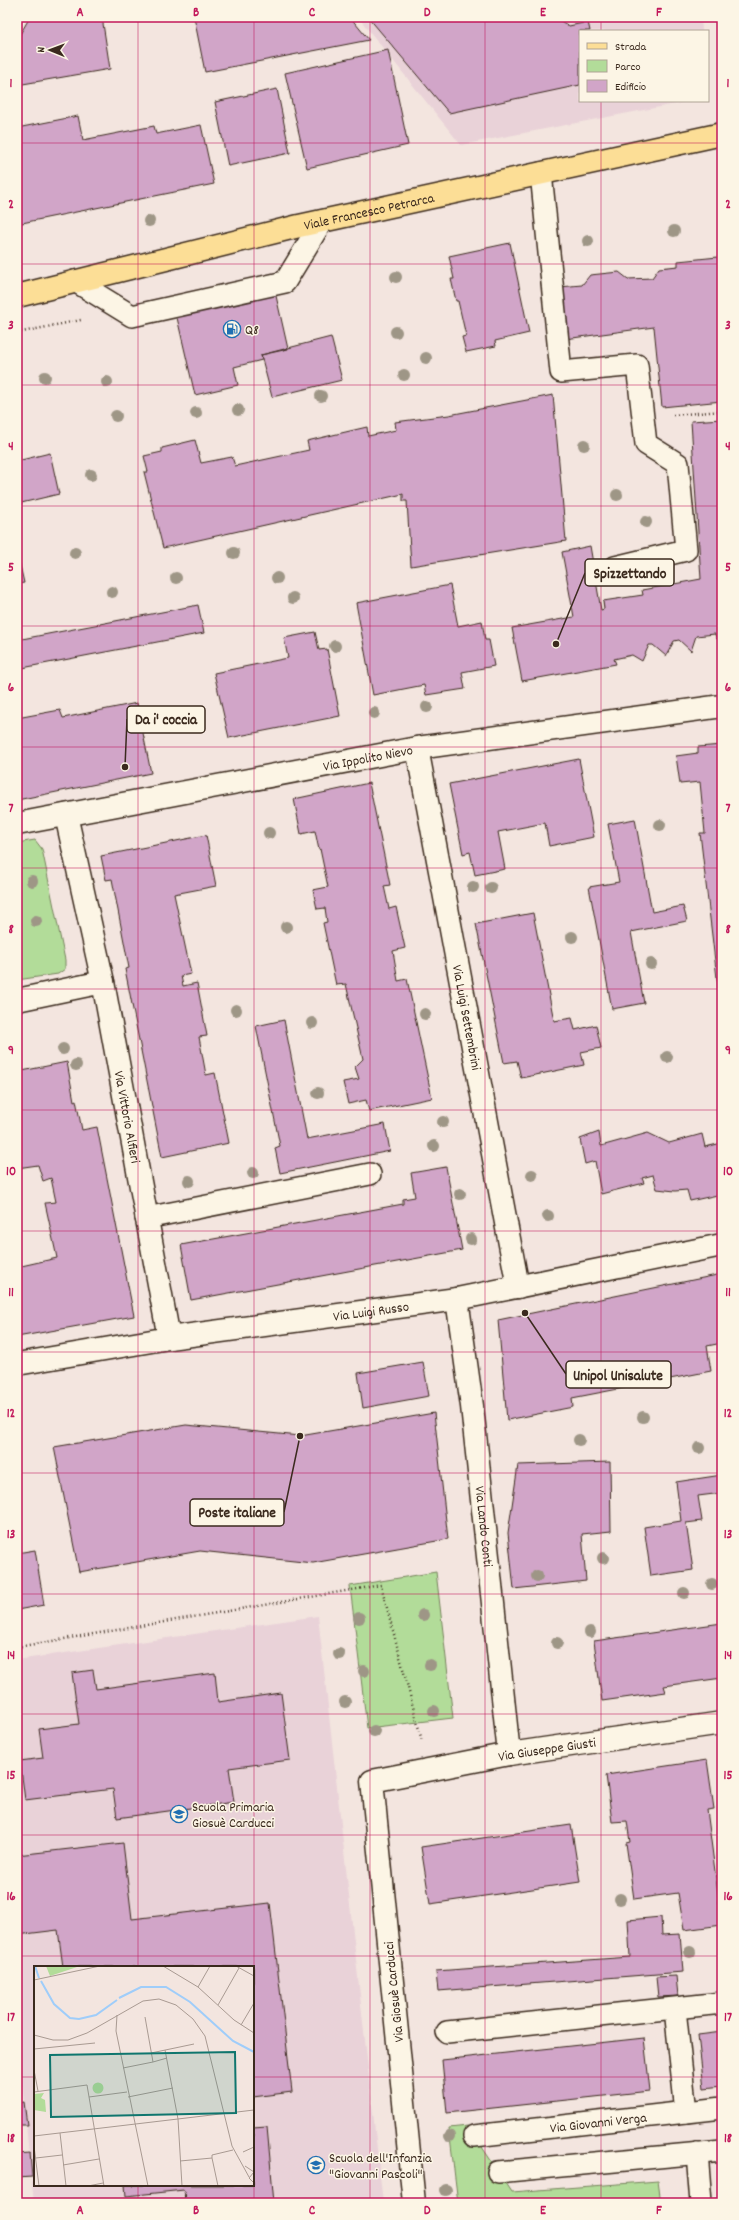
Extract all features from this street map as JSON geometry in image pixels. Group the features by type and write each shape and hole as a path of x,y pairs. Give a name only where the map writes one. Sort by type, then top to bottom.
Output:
{"main road":[{"name":"Viale Francesco Petrarca","path":"17,296 322,221 722,134"}],"street":[{"name":"Via Ippolito Nievo","path":"17,824 417,748 722,706"},
{"name":"Via Luigi Settembrini","path":"417,748 518,1287"},
{"name":"Via Vittorio Alfieri","path":"66,815 103,982 169,1338"},
{"path":"17,1000 103,982"},
{"name":"Via Luigi Russo","path":"17,1364 169,1338 457,1299 722,1246"},
{"name":"Via Lando Conti","path":"457,1299 474,1422 509,1754"},
{"name":"Via Giuseppe Giusti","path":"372,1781 509,1754 722,1723"},
{"name":"Via Giosuè Carducci","path":"372,1781 414,2203"}],"lane":[{"path":"542,174 561,372 637,365 646,444 678,464 686,550 615,567"},
{"path":"76,281 132,316 285,282 322,221"},
{"path":"146,1218 370,1174"},
{"path":"447,2032 722,2003"},
{"path":"675,2009 686,2112"},
{"name":"Via Giovanni Verga","path":"474,2136 722,2108"},
{"path":"498,2172 722,2151"},
{"path":"697,2153 700,2203"}],"path":[{"path":"17,334 83,320"},
{"path":"643,417 722,411"},
{"path":"17,1647 382,1586 429,1769"}],"shaded area":[{"path":"358,17 701,17 702,30 579,30 579,102 686,102 461,145"},
{"name":"Scuola Primaria Giosuè Carducci","path":"318,1616 383,2203 34,2203 17,2036 17,1660"}],"green space":[{"path":"35,840 42,849 65,960 65,969 58,974 17,980 17,843"},
{"path":"436,1572 453,1718 367,1728 350,1586"},
{"path":"468,2126 512,2192 658,2181 661,2203 458,2203 449,2128"}],"building":[{"path":"30,17 102,17 110,69 17,85 17,37"},
{"path":"194,17 350,17 369,40 205,72"},
{"path":"368,17 554,17 569,26 588,22 590,30 579,30 579,85 449,113"},
{"path":"388,50 408,145 307,168 285,73"},
{"path":"277,89 290,153 228,166 215,102"},
{"path":"78,116 83,140 154,126 156,134 201,125 214,184 17,224 17,128"},
{"path":"510,243 529,333 495,341 496,346 466,352 462,337 466,336 451,279 454,279 449,256"},
{"path":"718,257 722,295 722,401 662,407 654,327 565,339 559,287 582,285 590,275 619,272 628,279 652,278 659,268 678,266 678,261"},
{"name":"Q8","path":"274,287 288,349 261,355 262,360 234,367 238,385 195,395 175,309"},
{"path":"331,337 342,380 272,397 261,355"},
{"path":"553,395 566,541 411,566 407,501 403,501 403,494 163,548 144,472 148,472 144,456 162,452 162,448 195,440 201,463 232,457 235,466 309,450 307,441 367,427 368,436 396,430 395,422 449,415"},
{"path":"722,419 722,642 716,638 715,634 696,636 691,651 679,640 674,641 666,656 653,645 649,645 642,661 632,655 614,659 616,664 522,681 512,628 574,617 562,552 590,546 601,610 604,609 603,601 643,595 642,590 701,579 691,421"},
{"path":"50,453 59,494 17,504 17,461"},
{"path":"17,552 24,583 17,584"},
{"path":"450,585 458,626 482,621 485,640 489,640 494,666 462,672 465,689 426,695 424,685 373,695 356,603"},
{"path":"198,605 204,633 17,669 17,640"},
{"path":"315,632 319,650 327,649 340,716 229,738 214,673 288,658 284,638"},
{"path":"137,703 151,773 17,800 17,718 60,710 63,718"},
{"path":"722,745 722,1021 700,833 705,833 700,782 680,784 676,756 698,753 698,747"},
{"path":"579,759 594,837 549,846 545,823 498,832 505,869 475,875 470,852 463,854 449,784"},
{"path":"369,783 390,885 384,886 389,909 396,907 405,948 393,951 398,981 407,979 432,1098 369,1111 366,1100 348,1104 343,1082 359,1079 355,1067 363,1059 346,984 336,985 323,923 327,922 325,908 317,909 313,890 328,887 320,849 319,850 315,831 301,834 294,799"},
{"path":"635,819 652,912 683,906 687,921 631,932 644,1003 612,1009 589,887 619,882 608,824"},
{"path":"206,835 216,886 174,894 191,974 181,976 183,986 197,983 207,1036 199,1037 206,1075 215,1073 229,1143 162,1157 125,969 129,968 112,879 106,880 101,856"},
{"path":"533,913 554,1021 572,1018 575,1030 596,1025 601,1048 581,1052 584,1065 521,1078 517,1061 504,1063 476,924"},
{"path":"284,1020 307,1139 385,1124 390,1151 280,1173 275,1148 280,1146 256,1026"},
{"path":"67,1062 74,1101 76,1100 82,1130 97,1127 134,1316 17,1337 17,1267 57,1258 45,1203 56,1202 51,1178 43,1181 38,1165 17,1168 17,1072"},
{"path":"599,1132 601,1146 648,1133 669,1143 702,1134 705,1147 722,1143 722,1194 690,1201 687,1190 675,1191 657,1189 653,1175 642,1178 644,1183 601,1194 595,1161 585,1164 580,1139"},
{"path":"446,1167 462,1250 191,1300 181,1245 403,1204 403,1199 415,1197 411,1173"},
{"path":"722,1274 722,1343 707,1346 711,1371 572,1398 573,1407 507,1420 498,1320"},
{"path":"423,1362 429,1396 363,1408 358,1373"},
{"path":"434,1413 448,1539 313,1563 200,1551 79,1572 54,1447 186,1425 300,1436"},
{"path":"610,1462 611,1531 582,1534 586,1581 514,1589 508,1533 518,1465"},
{"path":"722,1475 722,1493 698,1496 702,1521 686,1523 693,1570 651,1576 644,1527 681,1521 676,1482"},
{"path":"35,1550 44,1605 17,1610 17,1553"},
{"path":"722,1623 722,1678 664,1686 666,1692 602,1701 594,1641"},
{"path":"93,1670 96,1689 215,1673 218,1702 281,1693 290,1760 229,1768 234,1802 117,1818 113,1789 25,1800 20,1761 43,1758 39,1729 79,1724 72,1673"},
{"path":"707,1760 714,1809 707,1810 722,1925 684,1930 678,1893 634,1899 626,1843 630,1842 627,1821 612,1822 606,1775"},
{"path":"571,1825 580,1882 430,1904 421,1847"},
{"path":"123,1843 132,1919 270,1903 292,2092 254,2097 254,1966 63,1966 58,1930 17,1935 17,1855"},
{"path":"661,1917 662,1935 680,1934 683,1972 438,1991 436,1971 630,1957 628,1920"},
{"path":"676,1976 678,1996 658,1997 656,1977"},
{"path":"722,2032 722,2086 704,2088 698,2035"},
{"path":"644,2038 650,2091 447,2113 442,2060"},
{"path":"24,2102 27,2125 17,2125 17,2103"},
{"path":"267,2127 274,2203 185,2203 184,2190 126,2196 125,2186 254,2186 254,2128"},
{"path":"30,2153 32,2177 17,2178 17,2154"},
{"path":"722,2198 722,2203 716,2203 716,2199"}],"place":[{"name":"Q8","path":"232,329"},
{"name":"Spizzettando","path":"556,644"},
{"name":"Da i' coccia","path":"125,767"},
{"name":"Unipol Unisalute","path":"525,1313"},
{"name":"Poste italiane","path":"300,1436"},
{"name":"Scuola Primaria Giosuè Carducci","path":"179,1814"},
{"name":"Scuola dell'Infanzia \"Giovanni Pascoli\"","path":"316,2165"}]}
